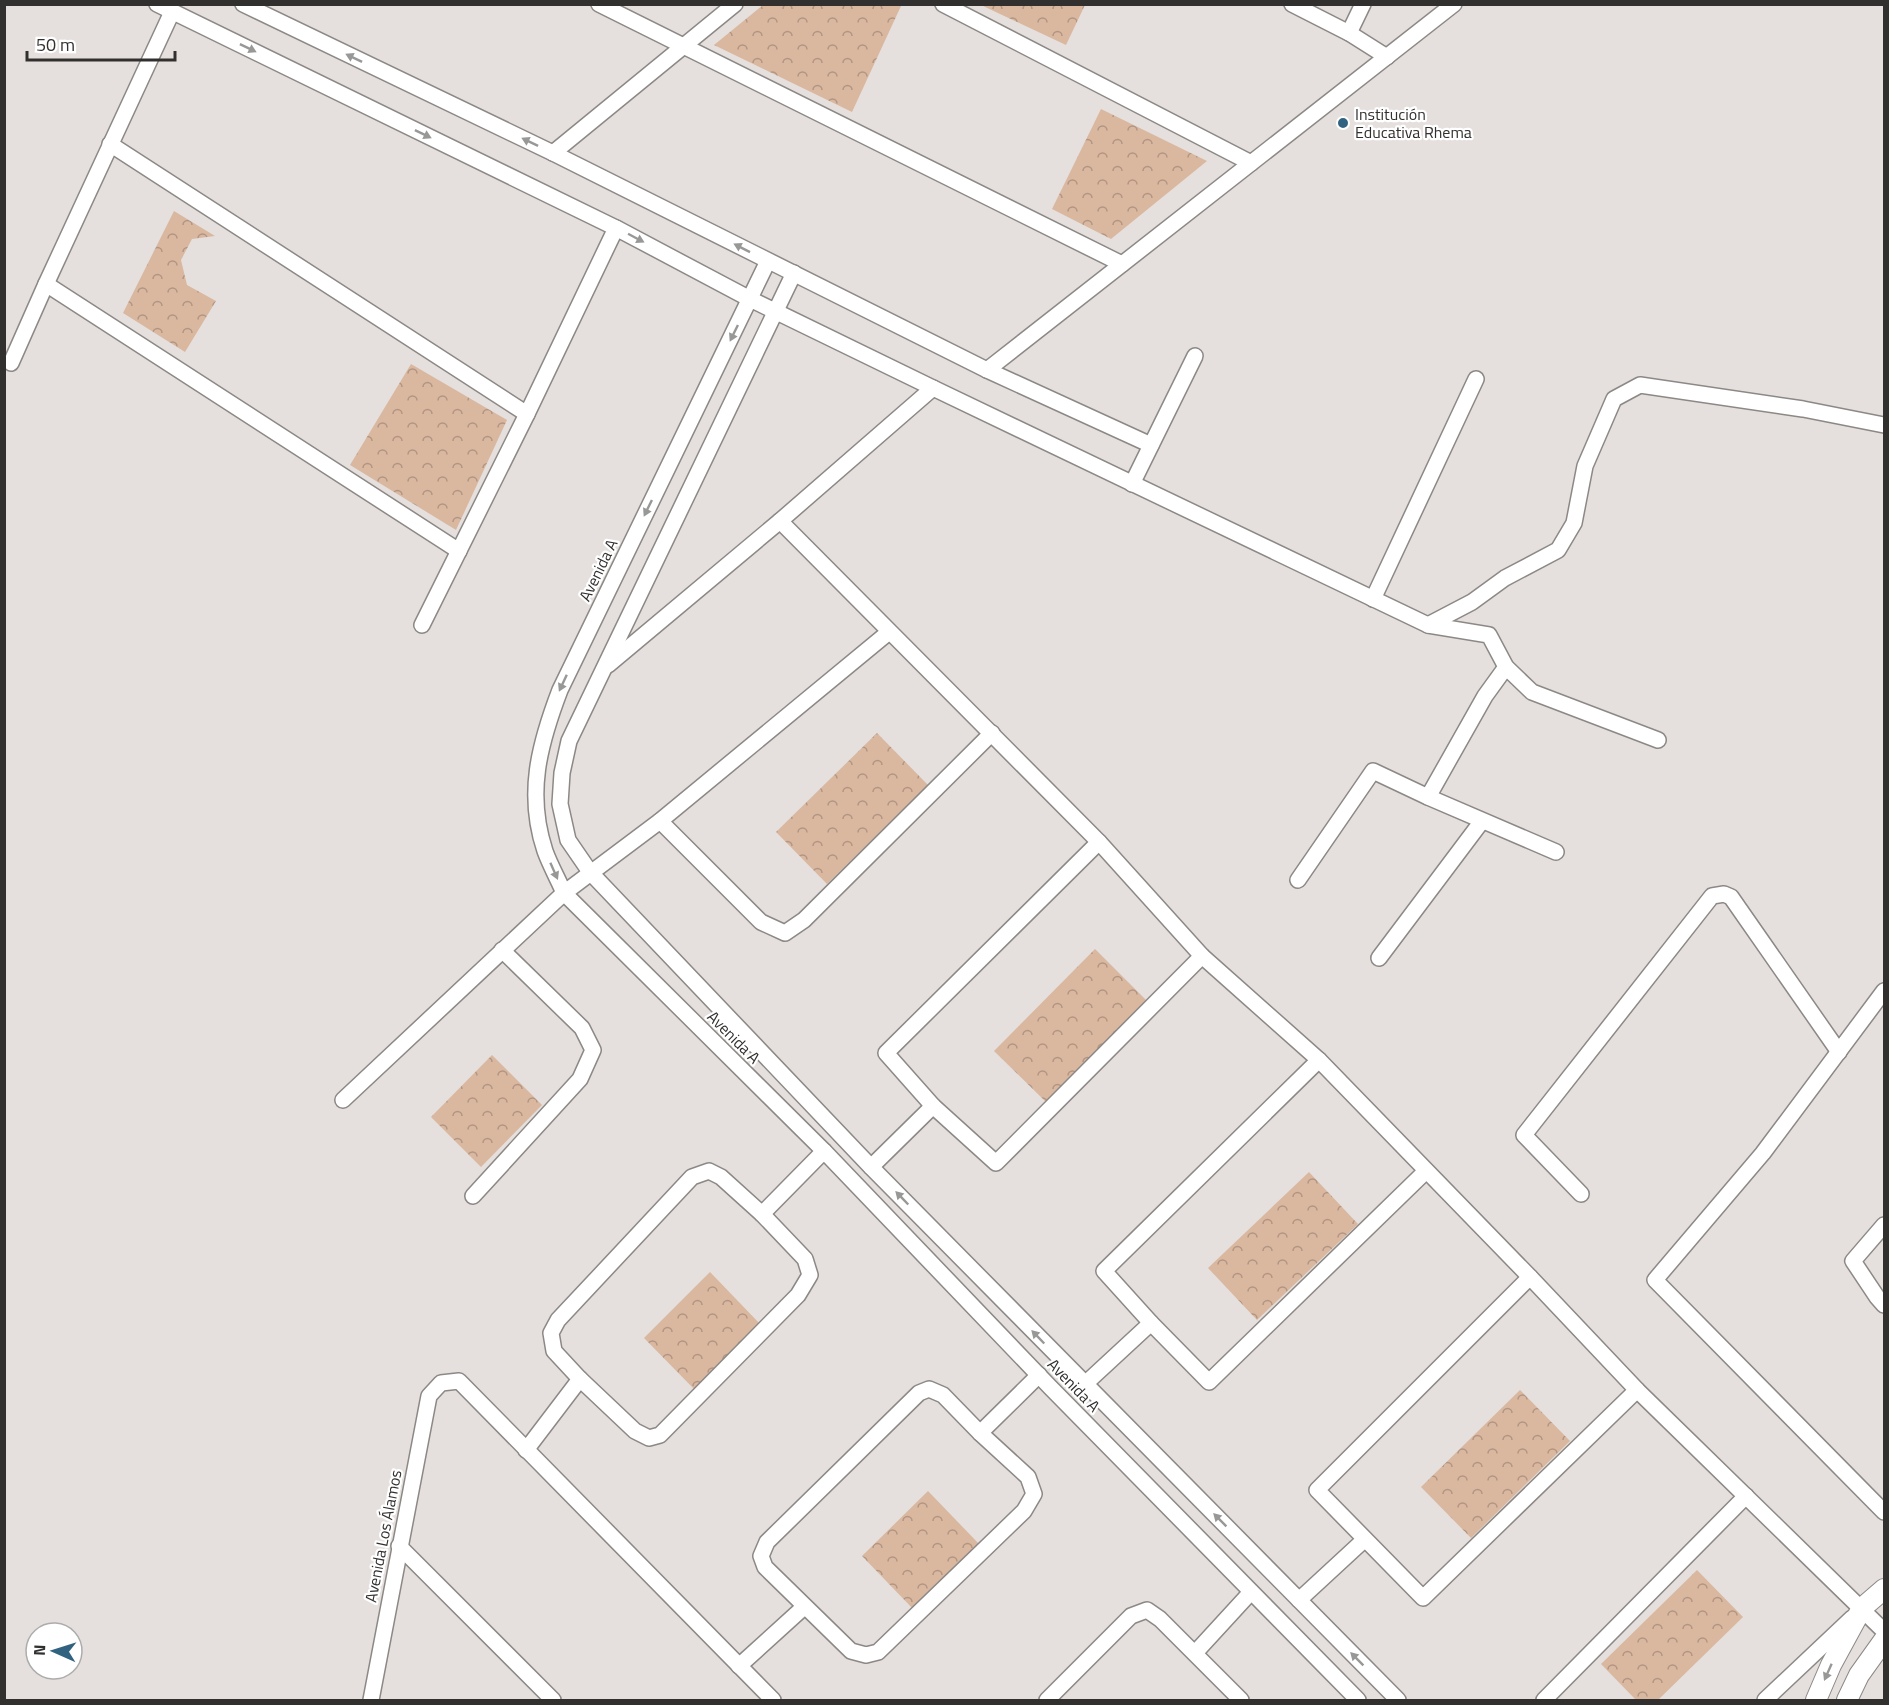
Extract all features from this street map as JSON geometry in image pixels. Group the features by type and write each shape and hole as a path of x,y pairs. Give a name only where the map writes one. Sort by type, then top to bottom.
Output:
{"street":[{"path":"157,4 616,228 776,312 1373,599 1428,625 1489,635 1506,667 1532,692 1658,740"},
{"path":"243,4 553,153 987,370 1151,445"},
{"path":"599,4 1122,264"},
{"path":"553,153 735,4"},
{"path":"943,4 1251,164"},
{"path":"1292,4 1349,33 1387,57"},
{"path":"1349,33 1363,4"},
{"path":"987,370 1454,4"},
{"path":"11,363 172,12"},
{"path":"110,144 527,414"},
{"path":"422,625 616,228"},
{"name":"Avenida A","path":"768,261 560,690 546,727 536,769 535,808 545,852 564,893 824,1151 1050,1387 1358,1701"},
{"name":"Avenida A","path":"794,273 569,741 562,773 560,804 568,840 590,872 871,1167 1398,1701"},
{"path":"46,284 459,551"},
{"path":"1132,484 1195,356"},
{"path":"1373,599 1476,379"},
{"path":"1428,625 1472,602 1505,578 1558,550 1574,523 1585,466 1614,399 1640,385 1884,425"},
{"path":"603,669 780,521 933,388"},
{"path":"780,521 1099,842 1202,956 1319,1060 1637,1390 1884,1631"},
{"path":"343,1100 564,893 660,821 889,632"},
{"path":"1428,797 1485,696 1506,667"},
{"path":"660,821 761,922 785,933 804,920 992,733"},
{"path":"1298,880 1373,771 1556,852"},
{"path":"1379,958 1482,821"},
{"path":"1099,842 886,1053 933,1106 996,1163 1202,956"},
{"path":"1581,1194 1524,1135 1712,896 1724,894 1731,897 1839,1052"},
{"path":"473,1196 580,1079 593,1050 582,1028 502,950"},
{"path":"1884,991 1763,1153 1654,1280 1884,1512"},
{"path":"1319,1060 1104,1271 1151,1323 1209,1382 1426,1171"},
{"path":"871,1167 933,1106"},
{"path":"762,1214 824,1151"},
{"path":"709,1171 721,1177 762,1214 805,1258 810,1275 798,1295 660,1435 649,1438 635,1431 554,1351 550,1333 558,1320 692,1177 709,1171"},
{"path":"1884,1225 1853,1261 1884,1305"},
{"path":"1530,1277 1317,1490 1364,1540 1423,1598 1637,1390"},
{"path":"1085,1384 1151,1323"},
{"path":"1050,1387 1069,1368"},
{"path":"981,1433 1039,1375"},
{"path":"580,1379 526,1450 739,1666 767,1698"},
{"name":"Avenida Los Álamos","path":"370,1701 429,1396 441,1383 459,1381 526,1450"},
{"path":"929,1389 943,1395 981,1433 1029,1477 1034,1494 1024,1511 878,1652 866,1655 851,1651 765,1567 761,1556 766,1542 919,1394 929,1389"},
{"path":"1544,1701 1746,1496"},
{"path":"1299,1600 1364,1540"},
{"path":"399,1546 553,1701"},
{"path":"1766,1701 1884,1589"},
{"path":"1195,1653 1251,1592"},
{"path":"739,1666 804,1607"},
{"path":"1816,1701 1831,1665 1862,1608"},
{"path":"1047,1701 1131,1616 1146,1610 1160,1619 1241,1701"},
{"path":"1847,1701 1859,1675 1884,1640"}],"green space":[{"path":"897,4 901,6 852,112 714,45 763,5"},
{"path":"981,5 1085,5 1066,45"},
{"path":"1101,109 1207,161 1111,239 1052,209"},
{"path":"174,211 215,236 192,239 181,260 187,285 216,301 185,352 123,313"},
{"path":"411,364 507,420 456,530 350,465"},
{"path":"877,733 928,785 827,884 776,832"},
{"path":"1095,949 1147,1001 1046,1102 994,1051"},
{"path":"492,1055 542,1105 481,1167 431,1117"},
{"path":"1309,1172 1358,1224 1257,1320 1208,1268"},
{"path":"710,1272 761,1325 695,1390 644,1338"},
{"path":"1520,1390 1570,1441 1471,1538 1421,1487"},
{"path":"928,1491 981,1546 915,1611 862,1556"},
{"path":"1697,1570 1743,1617 1658,1700 1636,1700 1601,1664"}],"place":[{"name":"Institución Educativa Rhema","path":"1343,123"}]}
